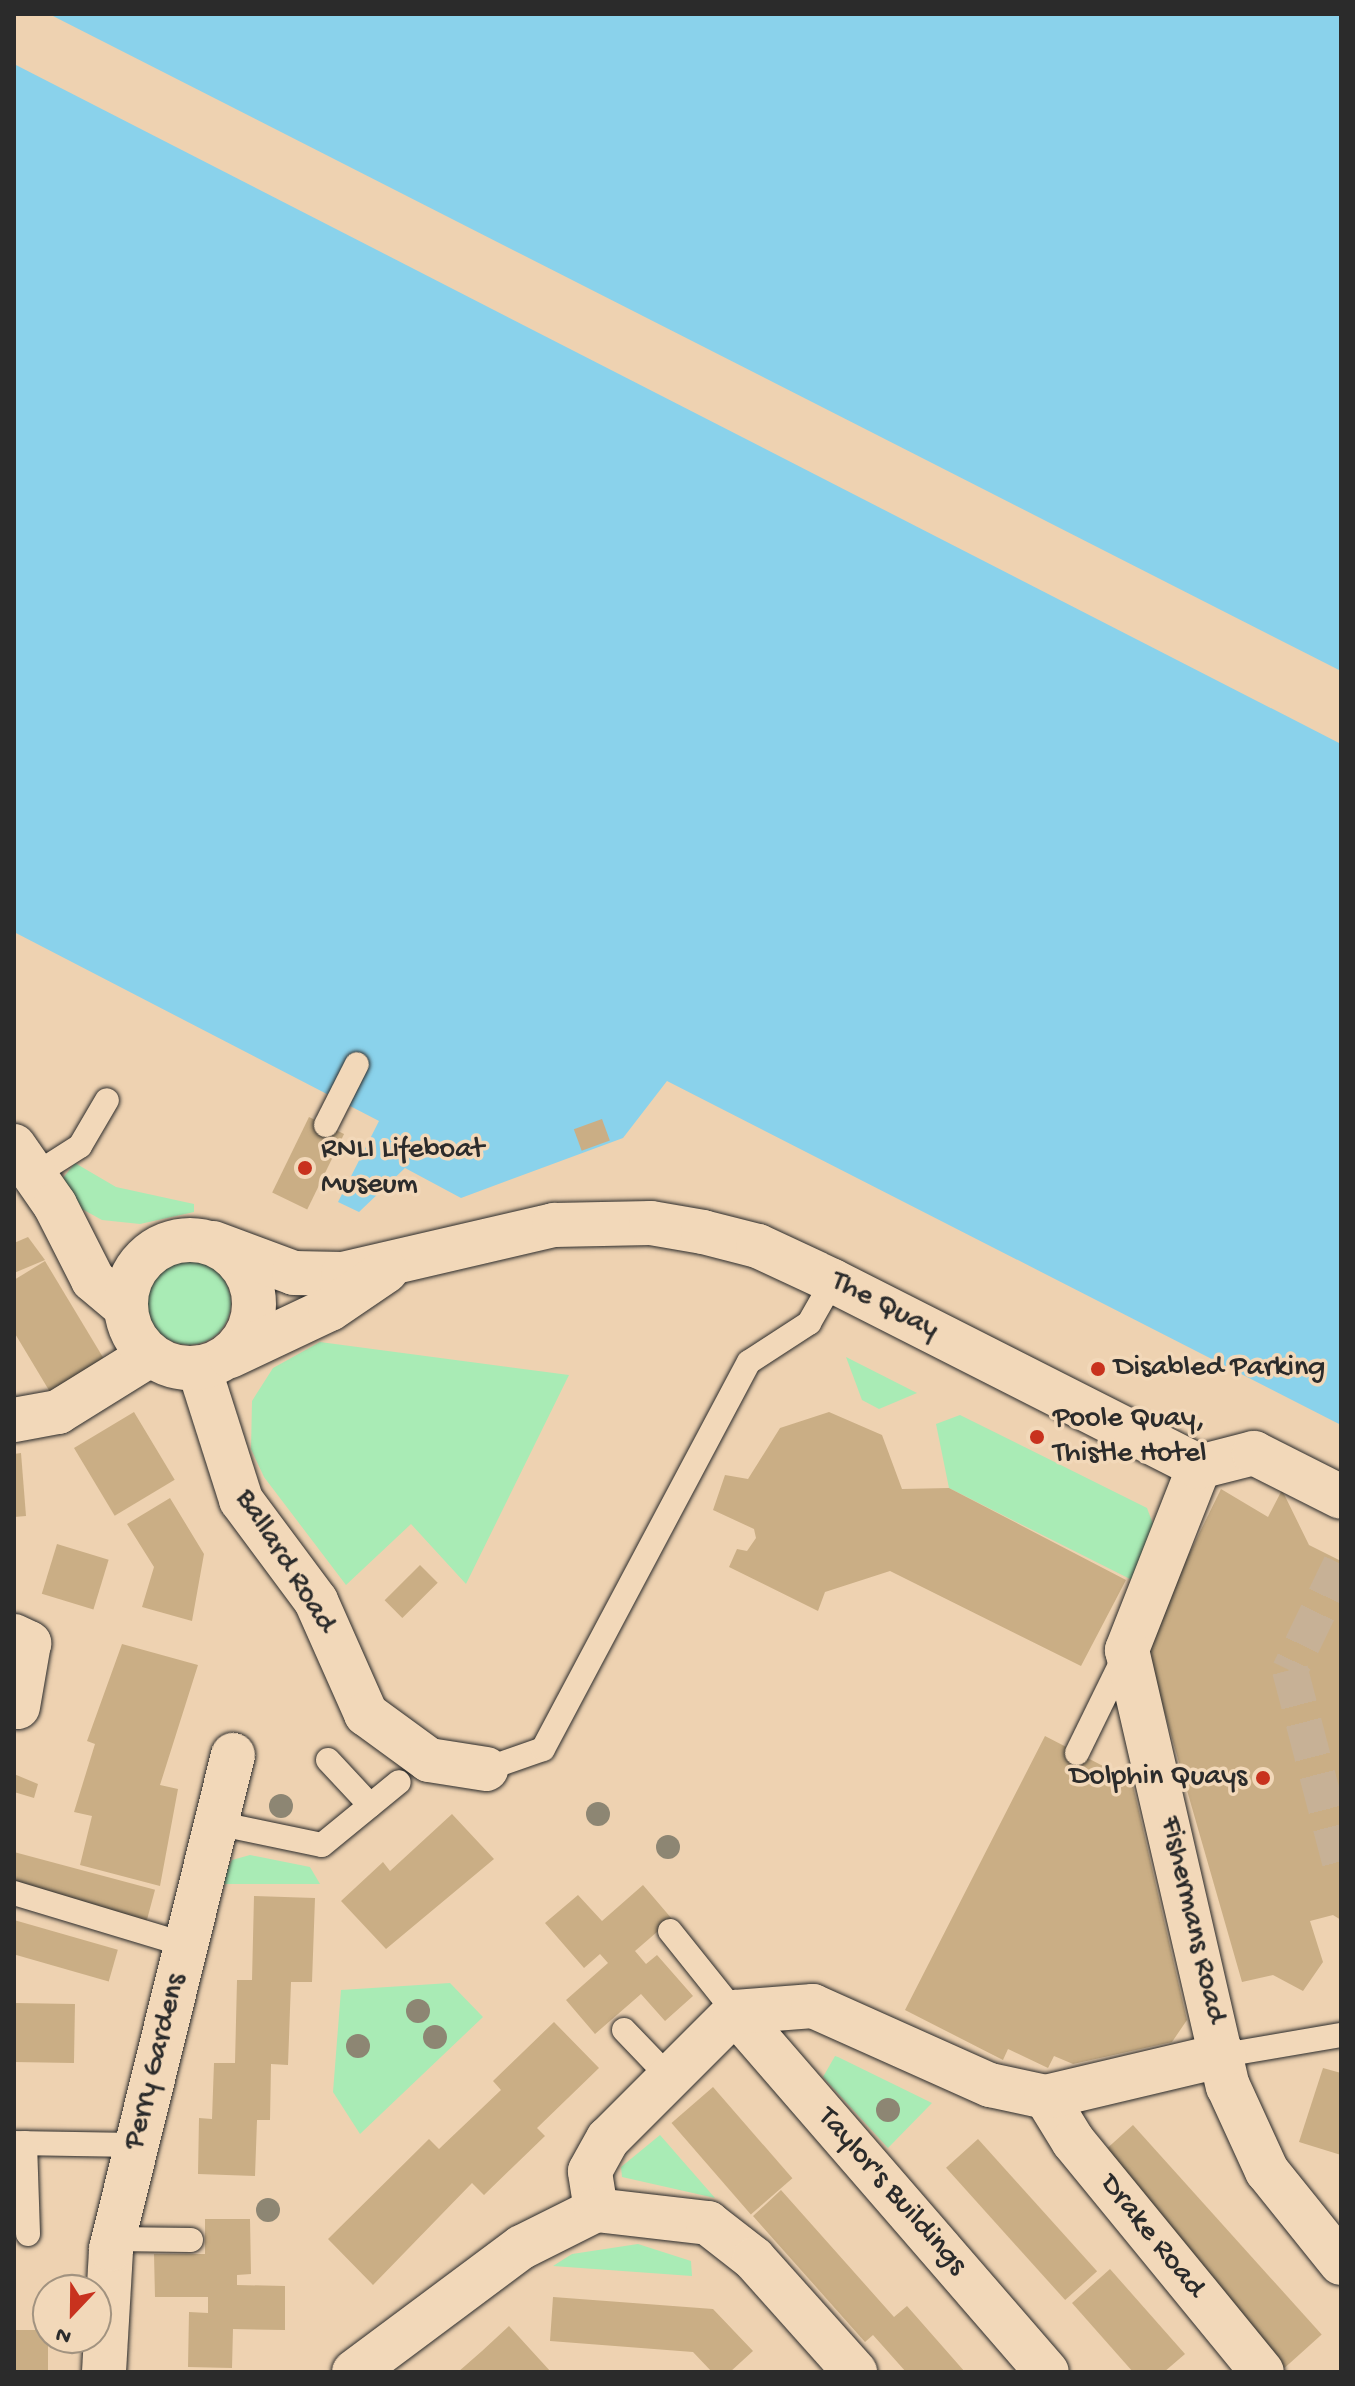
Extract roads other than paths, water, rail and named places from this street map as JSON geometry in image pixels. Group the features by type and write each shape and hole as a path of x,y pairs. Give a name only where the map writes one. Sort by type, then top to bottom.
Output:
{"street":[{"path":"35,1175 101,1239 146,1255"},
{"path":"35,1175 93,1280 124,1306 150,1355"},
{"name":"The Quay","path":"213,1243 294,1273 343,1274 398,1263 502,1233 604,1221 758,1246 1199,1467"},
{"path":"14,1420 58,1412 150,1355 212,1363 250,1327 253,1287 244,1269 213,1243 174,1241 146,1255 124,1306"},
{"name":"The Quay","path":"212,1363 330,1309 398,1263"},
{"name":"Ballard Road","path":"212,1363 241,1500 316,1601 366,1714 393,1740 429,1760 486,1769"},
{"path":"1127,1650 1199,1467 1254,1453 1341,1497"},
{"path":"14,1636 29,1643 18,1707"},
{"name":"Fishermans Road","path":"1127,1650 1224,2055 1228,2086 1267,2171 1341,2263"},
{"name":"Perry Gardens","path":"104,2372 113,2239 233,1755"},
{"path":"596,2210 590,2171 608,2139 735,2012 813,2006 990,2085 1046,2097 1224,2055"},
{"name":"Taylor's Buildings","path":"735,2012 1047,2372"},
{"name":"Drake Road","path":"1046,2097 1073,2141 1255,2370"},
{"path":"354,2372 522,2247 596,2210 708,2223 754,2259 855,2372"}],"lane":[{"path":"326,1125 357,1064"},
{"path":"35,1175 80,1146 107,1100"},
{"path":"486,1769 543,1749 749,1362 809,1323 833,1281"},
{"path":"1077,1753 1127,1650"},
{"path":"328,1760 370,1805"},
{"path":"216,1823 322,1845 399,1782"},
{"path":"14,1893 186,1945"},
{"path":"670,1931 735,2012"},
{"path":"624,2030 670,2078"},
{"path":"1224,2055 1341,2035"},
{"path":"28,2234 19,2143 136,2145"},
{"path":"113,2239 191,2240"}],"water":[{"path":"14,14 1341,14 1341,1425 667,1081 623,1138 461,1198 405,1168 359,1212 338,1202 379,1121 14,932"}],"tunnel":[{"path":"1341,1564 1290,1670 1341,1866"}],"place":[{"name":"RNLI Lifeboat Museum","path":"305,1168"},
{"name":"Disabled Parking","path":"1098,1369"},
{"name":"Poole Quay, Thistle Hotel","path":"1037,1437"},
{"name":"Dolphin Quays","path":"1263,1778"}]}
